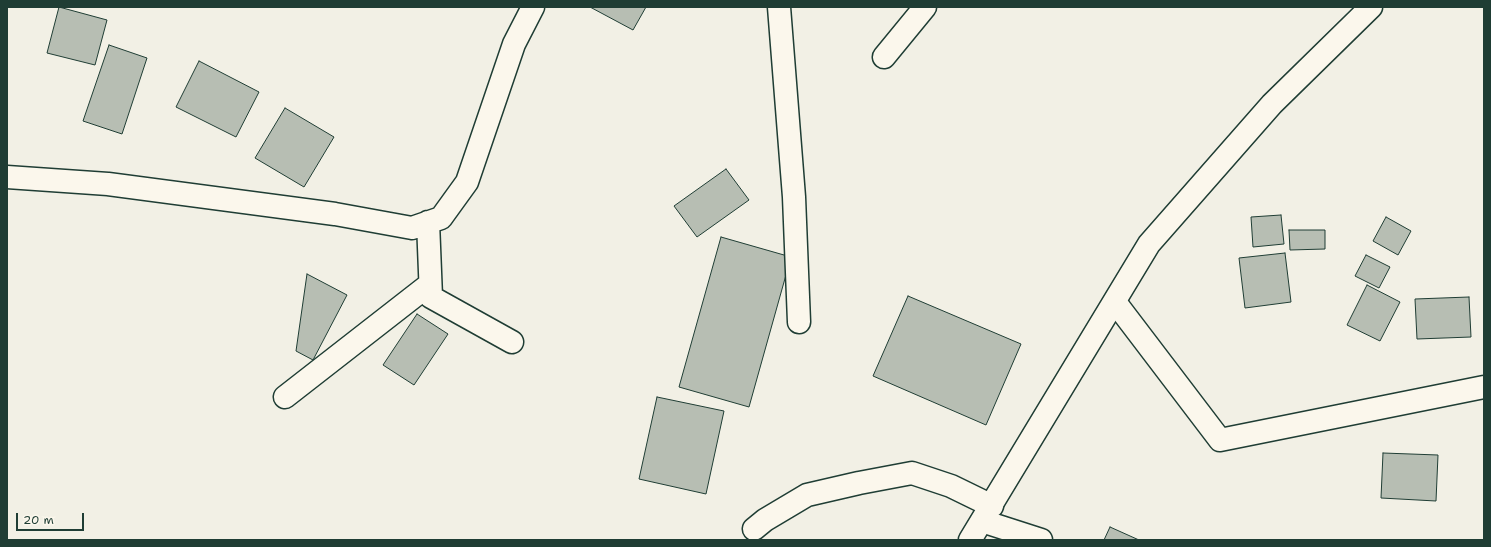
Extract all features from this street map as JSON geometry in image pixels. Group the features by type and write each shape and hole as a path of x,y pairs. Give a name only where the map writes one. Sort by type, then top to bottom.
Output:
{"street":[{"path":"7,177 108,184 335,214 412,228 441,218 467,182 514,44 533,7"},
{"path":"779,7 794,197 799,322"},
{"path":"884,57 925,7"},
{"path":"970,540 1149,244 1272,104 1371,7"},
{"path":"428,222 431,298 512,342"},
{"path":"285,398 430,284"},
{"path":"1115,302 1220,440 1484,387"},
{"path":"754,528 807,496 859,482 912,473 951,486 987,514 1041,540"}],"building":[{"path":"59,7 107,20 95,65 47,53"},
{"path":"590,7 646,7 633,30"},
{"path":"109,45 147,58 122,134 83,121"},
{"path":"199,61 259,92 236,137 176,107"},
{"path":"285,108 334,137 304,187 255,158"},
{"path":"726,169 749,200 697,237 674,206"},
{"path":"1281,215 1284,244 1253,247 1251,217"},
{"path":"1386,217 1411,231 1398,255 1373,241"},
{"path":"1289,230 1325,230 1325,249 1290,250"},
{"path":"721,237 791,257 749,407 679,387"},
{"path":"1285,253 1291,302 1245,308 1239,258"},
{"path":"1366,255 1390,267 1379,288 1355,276"},
{"path":"307,274 347,295 313,360 296,351"},
{"path":"1367,285 1400,302 1380,341 1347,325"},
{"path":"908,296 1021,344 986,425 873,376"},
{"path":"1469,297 1471,337 1417,339 1415,299"},
{"path":"417,314 448,334 414,385 383,365"},
{"path":"657,397 724,411 706,494 639,479"},
{"path":"1383,453 1438,455 1436,501 1381,498"},
{"path":"1110,527 1139,540 1104,540"}]}
